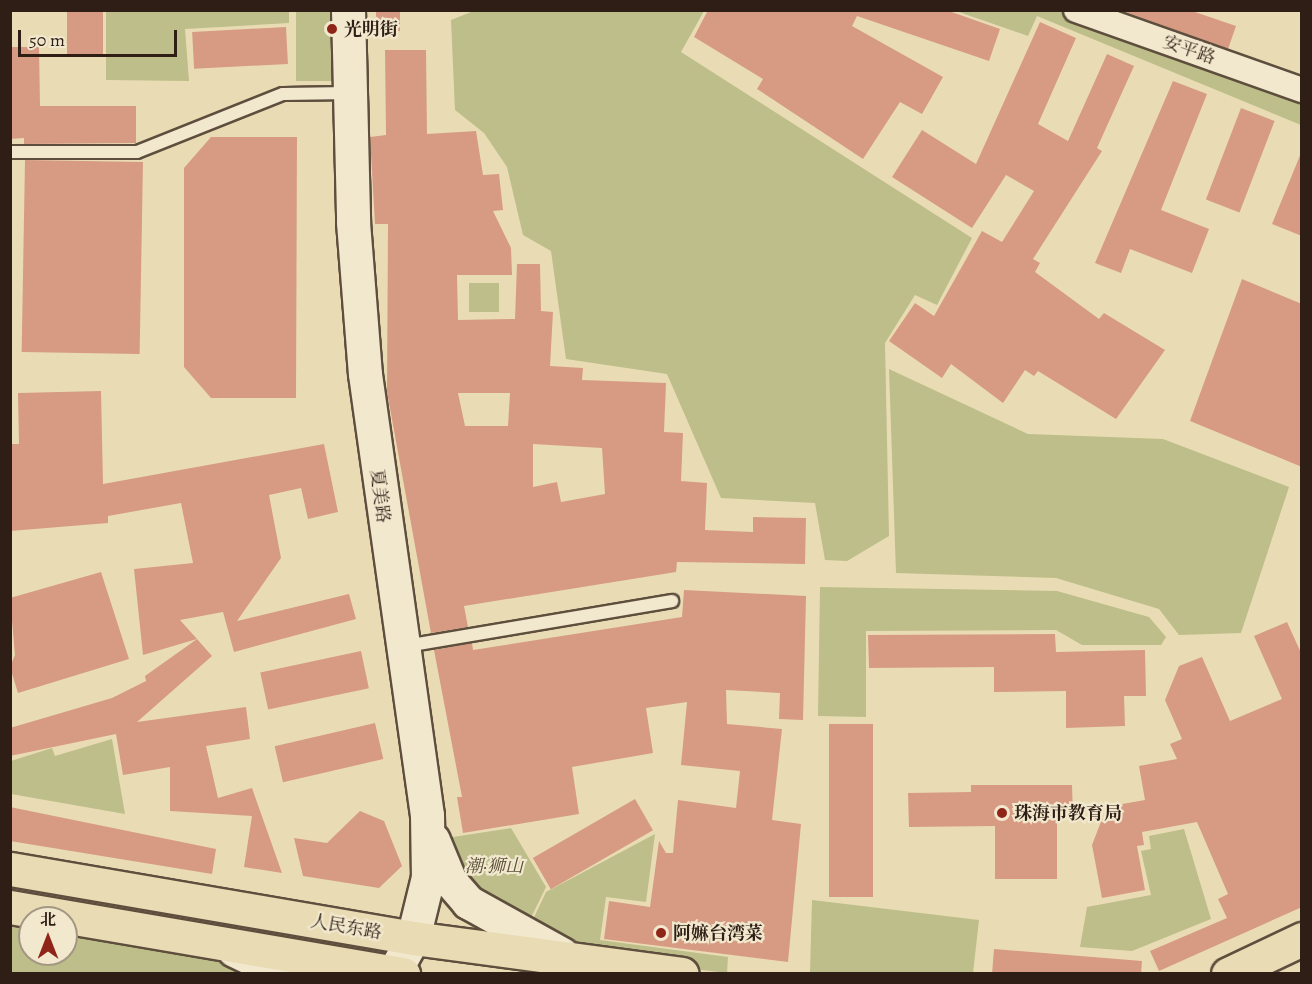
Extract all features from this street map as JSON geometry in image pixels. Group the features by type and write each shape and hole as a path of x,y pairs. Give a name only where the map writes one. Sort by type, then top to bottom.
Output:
{"main road":[{"name":"人民东路","path":"10,869 413,938 682,974"},
{"name":"人民东路","path":"10,907 397,973"},
{"path":"1228,974 1302,939"}],"street":[{"name":"夏美路","path":"348,10 349,93 365,374 401,647 427,815 428,878 413,938 397,973"},
{"name":"安平路","path":"1076,10 1302,90"},
{"path":"427,815 443,868 461,895 521,936 574,959"},
{"path":"190,936 284,974"}],"lane":[{"path":"10,152 137,152 284,94 349,93"},
{"path":"401,647 672,601"}],"green space":[{"path":"476,10 704,11 681,52 972,238 937,305 915,295 885,343 889,536 847,561 825,560 815,503 721,498 667,374 566,359 551,251 523,235 507,167 484,133 455,110 451,20"},
{"path":"106,11 289,11 289,23 185,29 189,81 106,80"},
{"path":"296,11 343,11 343,81 296,81"},
{"path":"956,11 1064,11 1301,94 1301,125 1037,16 1028,36"},
{"path":"469,283 499,283 499,312 469,312"},
{"path":"889,369 1028,434 1163,439 1289,487 1241,633 1179,635 1159,609 1056,578 896,573"},
{"path":"820,587 1057,591 1149,617 1166,637 1161,645 1082,645 1056,630 866,631 866,717 818,716"},
{"path":"112,739 125,814 11,794 11,761 52,748 55,756"},
{"name":"潮·狮山","path":"511,828 546,887 524,932 472,894 440,839"},
{"path":"1184,829 1211,919 1132,951 1080,947 1087,907 1151,895 1141,851 1151,849 1149,836"},
{"path":"655,834 646,902 606,897 600,940 728,957 727,973 580,955 528,930 546,892"},
{"path":"812,900 979,920 973,973 810,973"},
{"path":"10,918 18,919 18,966 78,966 78,929 185,946 250,973 11,973"}],"building":[{"path":"67,10 103,10 103,56 67,56"},
{"path":"708,10 946,10 1000,29 989,61 857,16 852,26 943,77 922,114 900,102 863,159 757,89 763,79 694,37"},
{"path":"1120,10 1189,10 1236,26 1228,49"},
{"path":"376,11 400,11 400,31 376,31"},
{"path":"1040,22 1076,38 1038,124 1068,141 1107,54 1134,66 1097,148 1102,151 1033,259 1040,263 1035,272 1099,319 1104,313 1165,350 1116,419 1038,371 1034,376 1025,370 1003,403 951,364 942,378 889,341 915,303 934,316 982,231 1002,242 1034,191 1006,175 972,228 892,177 922,130 976,164"},
{"path":"286,27 288,64 194,69 192,32"},
{"path":"10,47 39,47 40,106 136,106 136,143 24,144 24,138 10,139"},
{"path":"385,50 426,50 427,134 476,131 483,175 499,174 503,210 493,211 511,248 512,275 457,275 458,320 515,319 517,264 540,264 541,311 553,312 550,366 583,368 582,380 666,383 664,432 683,433 681,481 707,483 705,530 753,532 753,517 806,518 805,564 677,562 676,572 464,606 468,627 431,633 387,392 388,224 375,224 370,137 386,135","holes":["458,393 510,393 508,426 465,426","533,444 602,448 605,494 561,502 557,482 533,487"]},
{"path":"1173,81 1207,94 1161,210 1209,229 1192,273 1130,249 1121,273 1095,263"},
{"path":"1241,108 1275,121 1239,212 1206,199"},
{"path":"211,137 297,137 296,398 211,398 184,367 184,168"},
{"path":"1302,153 1302,236 1272,224"},
{"path":"25,160 143,162 140,354 22,352"},
{"path":"1242,279 1302,304 1302,467 1190,421"},
{"path":"101,391 103,484 324,444 338,512 308,519 301,488 269,495 281,558 237,621 349,594 356,619 234,652 223,612 180,620 197,639 143,655 134,569 193,563 181,503 108,516 108,523 10,531 10,444 19,444 18,393"},
{"path":"101,572 129,659 18,693 10,667 15,655 10,598"},
{"path":"684,590 806,596 803,720 779,719 780,693 726,690 727,724 782,729 772,820 801,824 788,962 604,939 609,901 650,907 659,841 666,853 673,853 678,800 736,808 740,771 681,765 687,702 646,708 653,753 572,767 579,814 463,833 457,797 462,797 434,650 472,643 473,650 682,617"},
{"path":"1287,622 1302,655 1302,907 1159,971 1150,951 1227,918 1218,899 1228,894 1197,822 1142,832 1144,845 1137,846 1145,890 1102,898 1092,845 1102,819 1113,817 1111,806 1145,800 1139,766 1177,759 1170,744 1182,739 1165,700 1179,666 1202,657 1230,721 1282,699 1254,636"},
{"path":"1055,634 1056,652 1145,650 1146,696 1124,696 1125,726 1066,728 1066,691 994,692 994,667 869,668 868,635"},
{"path":"197,639 212,656 137,722 246,707 250,739 206,746 218,798 252,788 282,873 244,867 252,816 170,811 170,767 123,775 116,734 10,756 10,728 112,698 146,681 145,676"},
{"path":"361,651 369,688 268,710 260,672"},
{"path":"375,723 383,759 283,782 275,746"},
{"path":"829,724 873,724 873,897 829,897"},
{"path":"971,785 1072,785 1073,818 1057,818 1057,879 995,879 995,826 909,827 908,793 971,792"},
{"path":"635,799 653,830 551,889 533,858"},
{"path":"10,807 216,849 212,874 10,841"},
{"path":"360,811 384,821 402,866 379,888 303,876 294,838 327,843"},
{"path":"994,949 1142,961 1141,974 992,974"}],"place":[{"name":"光明街","path":"332,29"},
{"name":"珠海市教育局","path":"1002,813"},
{"name":"阿嫲台湾菜","path":"661,933"}]}
